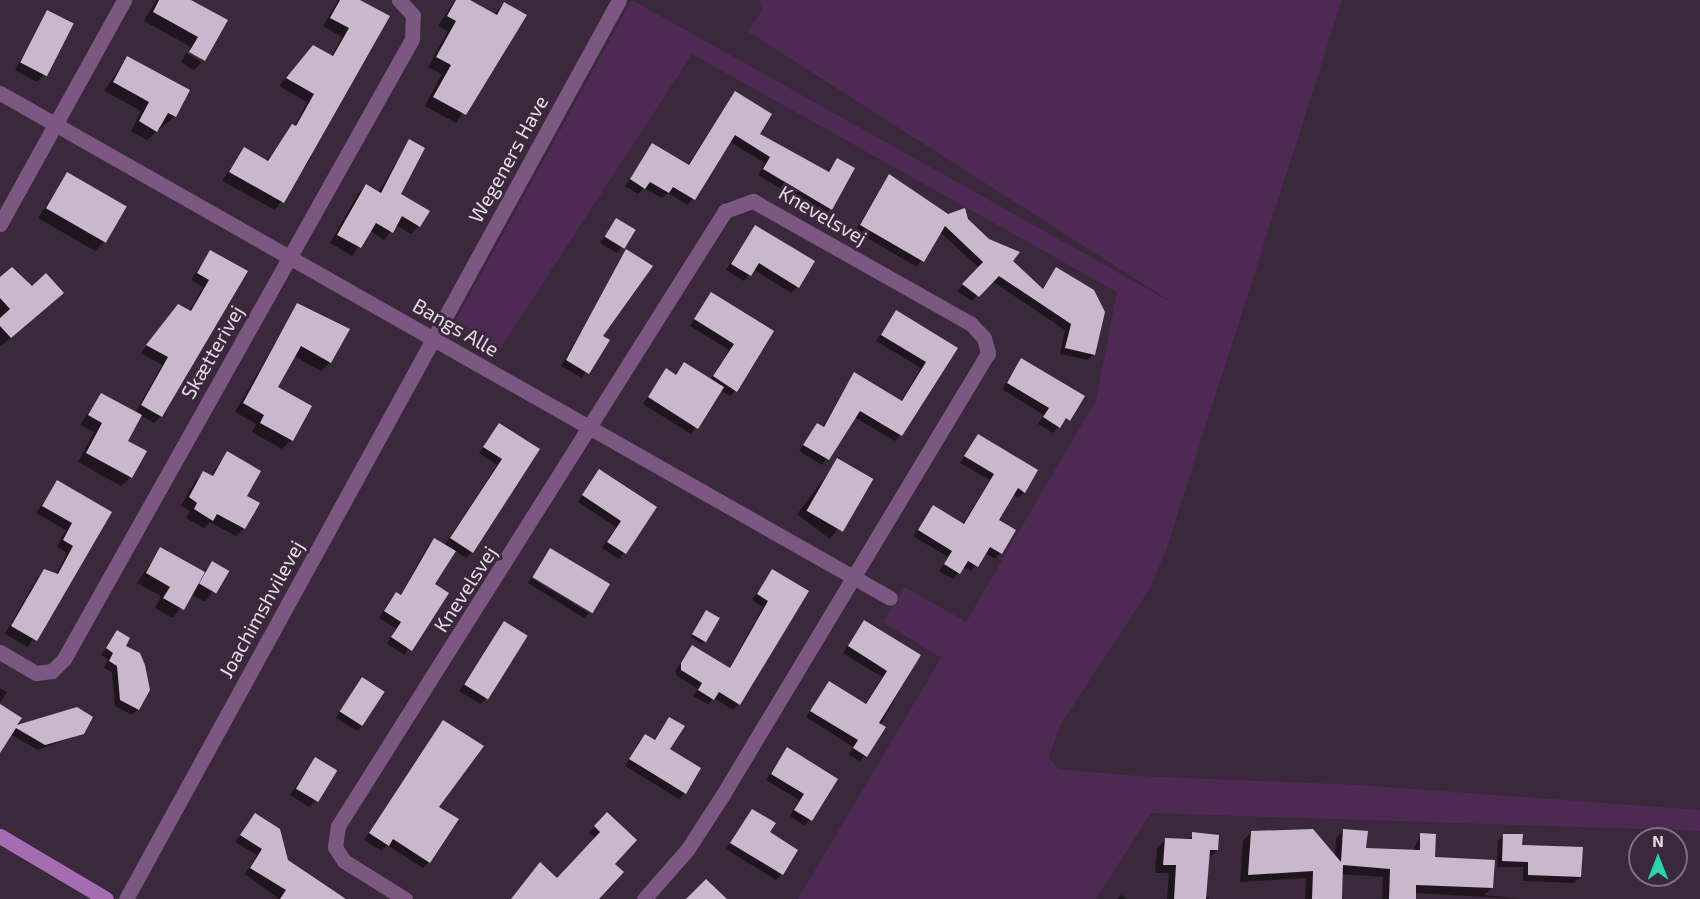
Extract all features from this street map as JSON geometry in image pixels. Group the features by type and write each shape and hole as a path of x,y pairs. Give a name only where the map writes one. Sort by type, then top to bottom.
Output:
{"street":[{"path":"0,224 124,0"},
{"name":"Skætterivej","path":"0,652 42,674 64,659 412,39 413,15 399,0"},
{"name":"Wegeners Have","path":"434,339 619,0"},
{"name":"Bangs Alle","path":"0,93 890,598"},
{"name":"Knevelsvej","path":"405,899 344,861 335,847 338,826 591,428 725,211 742,201 762,204 971,324 987,346 986,360 687,850 644,899"},
{"name":"Joachimshvilevej","path":"126,899 434,339"},
{"path":"0,836 106,899"}],"shaded area":[{"path":"632,0 1178,306 747,31 762,11 759,0 1342,0 1166,550 1150,588 1060,726 1049,757 1058,769 1138,776 1360,785 1700,810 1700,831 1688,831 1688,827 1628,829 1151,813 1096,899 798,899 941,658 883,622 905,587 966,622 1096,400 1117,292 692,54 498,352 452,327"}],"building":[{"path":"159,0 191,0 228,20 205,61 189,52 198,37 153,12"},
{"path":"340,0 360,0 390,16 284,203 229,172 244,147 268,161 292,124 296,126 314,94 286,78 313,45 333,56 349,28 330,18"},
{"path":"456,0 470,0 497,15 504,2 527,15 466,115 433,97 451,65 436,57 456,21 447,16"},
{"path":"47,10 74,24 47,76 20,63"},
{"path":"127,56 190,90 176,117 168,113 157,132 139,121 149,102 113,82"},
{"path":"735,91 772,114 760,134 829,172 837,158 855,168 832,210 763,169 770,157 735,135 695,200 673,187 669,193 650,182 645,189 630,179 652,143 689,165"},
{"path":"409,139 425,148 401,194 430,211 420,227 402,216 393,233 376,223 361,248 337,235 366,184 381,193"},
{"path":"67,172 127,206 106,243 46,208"},
{"path":"889,174 948,214 965,208 968,219 989,239 1020,252 1013,261 1043,289 1056,267 1094,290 1105,312 1095,355 1065,348 1071,324 999,276 979,297 962,284 983,262 945,226 924,262 860,225"},
{"path":"616,218 636,230 624,249 605,237"},
{"path":"755,225 815,261 799,288 759,263 751,276 731,264"},
{"path":"626,249 653,266 603,336 610,340 589,374 566,360"},
{"path":"210,250 248,271 162,417 141,405 168,357 146,345 178,304 191,311 209,280 197,273"},
{"path":"12,267 32,286 46,273 64,293 11,338 0,326 0,318 10,309 0,298 0,277"},
{"path":"711,292 774,331 737,392 713,376 734,344 694,319"},
{"path":"297,303 350,329 331,363 301,346 278,387 312,406 293,441 260,423 264,415 243,403"},
{"path":"896,310 958,348 902,436 860,411 829,460 803,445 817,423 824,427 854,372 902,401 926,362 881,335"},
{"path":"1021,358 1085,396 1070,421 1066,418 1060,428 1043,417 1049,408 1007,383"},
{"path":"684,362 724,387 698,429 648,397 666,368 676,375"},
{"path":"101,393 142,415 128,441 147,451 132,478 86,453 102,423 88,415"},
{"path":"499,423 540,449 473,553 450,538 502,459 483,447"},
{"path":"978,434 1038,470 1025,493 1018,488 999,520 1016,530 1002,554 990,547 978,567 968,561 960,574 944,564 952,551 918,530 933,505 964,524 994,474 964,456"},
{"path":"227,451 261,471 247,496 260,503 245,529 217,514 213,521 194,509 197,503 189,497 203,471 213,476"},
{"path":"837,458 873,479 843,532 806,511"},
{"path":"599,469 657,507 626,554 607,542 621,521 582,495"},
{"path":"57,480 112,512 37,641 11,626 44,569 58,574 73,546 63,540 72,523 42,506"},
{"path":"434,538 456,551 435,584 449,593 412,651 391,637 401,622 384,611 396,592 401,595"},
{"path":"160,547 205,572 184,610 163,598 170,587 146,573"},
{"path":"550,548 610,584 592,613 532,577"},
{"path":"212,561 229,571 216,594 199,584"},
{"path":"772,569 809,591 740,705 719,692 714,700 698,690 702,683 681,670 681,663 692,645 730,668 768,601 757,594"},
{"path":"706,610 720,618 706,642 692,634"},
{"path":"864,620 921,655 879,723 886,727 867,757 853,748 858,740 810,711 829,681 866,704 887,671 848,646"},
{"path":"504,621 528,636 488,699 464,685"},
{"path":"117,630 130,638 126,646 140,653 145,665 150,690 139,710 120,700 117,666 109,661 113,653 106,648"},
{"path":"362,677 385,692 362,726 340,711"},
{"path":"0,704 22,718 17,725 77,707 93,717 84,734 45,745 16,728 0,753"},
{"path":"669,717 685,726 670,749 701,768 686,794 629,759 645,734 655,740"},
{"path":"443,720 484,746 439,807 459,819 430,863 393,839 389,846 369,833"},
{"path":"787,747 838,779 812,821 794,810 804,794 771,774"},
{"path":"315,757 337,770 318,802 296,789"},
{"path":"752,809 776,823 770,832 798,850 783,875 730,843"},
{"path":"607,812 637,840 615,864 624,872 599,899 511,899 540,862 557,878 600,832 594,826"},
{"path":"255,813 280,829 288,860 346,899 280,899 286,890 250,868 262,849 240,835"},
{"path":"1313,829 1341,862 1343,829 1368,831 1366,848 1420,850 1420,833 1436,834 1435,857 1495,860 1493,888 1416,885 1416,899 1389,899 1390,869 1343,865 1342,899 1312,899 1313,871 1248,875 1251,831"},
{"path":"1192,832 1219,835 1218,850 1210,850 1206,899 1174,899 1176,865 1163,865 1165,838 1192,839"},
{"path":"1503,834 1523,834 1522,845 1583,847 1581,877 1528,875 1528,862 1502,861"},
{"path":"706,879 727,899 686,899"}]}
